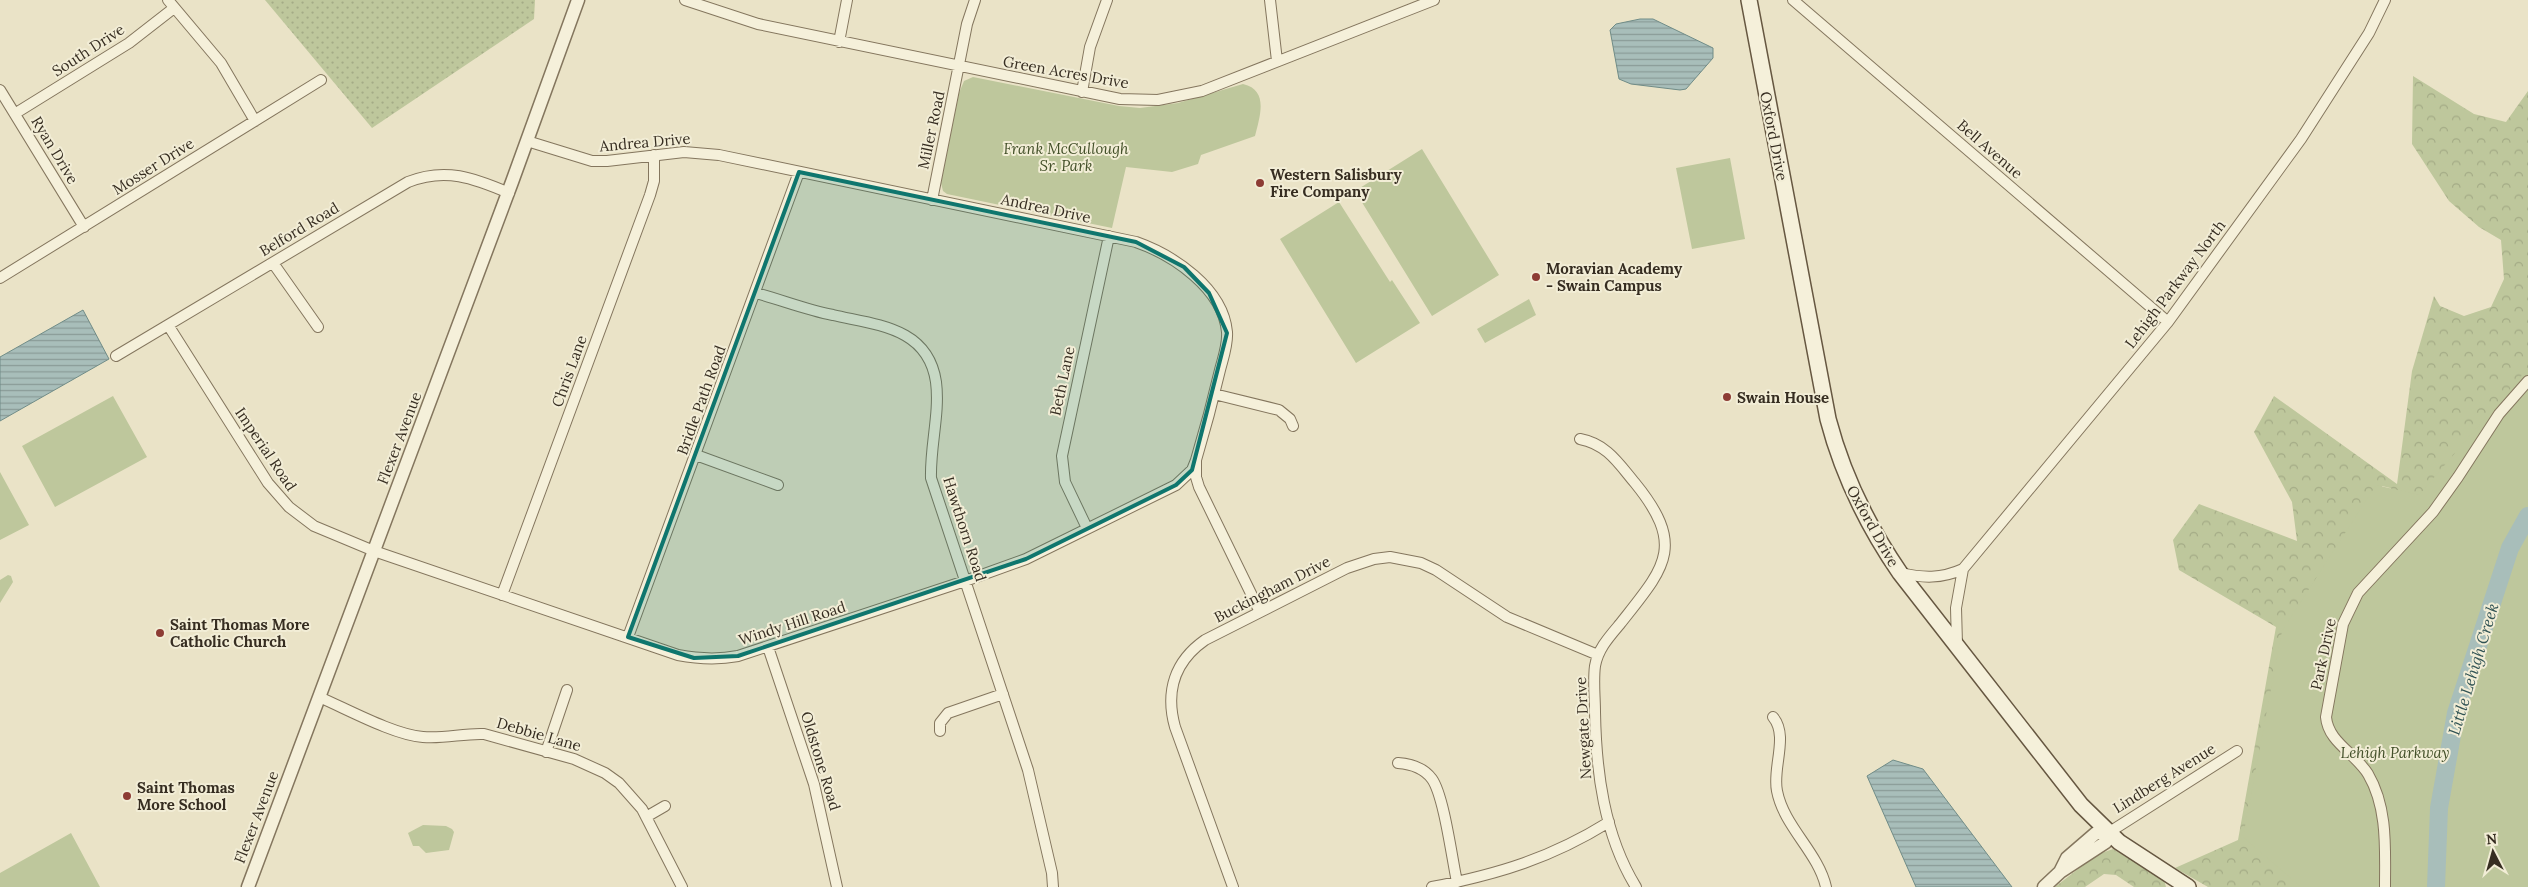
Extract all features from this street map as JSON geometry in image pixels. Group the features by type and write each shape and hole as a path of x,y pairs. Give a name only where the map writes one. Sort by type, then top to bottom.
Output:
{"main road":[{"name":"Oxford Drive","path":"1749,0 1832,436 1853,494 1881,546 1900,573 2082,805 2108,833 2188,887"}],"street":[{"name":"Flexer Avenue","path":"248,887 509,192 578,0"},
{"name":"Green Acres Drive","path":"685,0 758,24 839,42 1082,92 1139,100 1177,97 1202,91 1434,0"},
{"path":"839,42 847,0"},
{"name":"Miller Road","path":"932,200 975,0"},
{"path":"1082,92 1090,47 1107,0"},
{"path":"1270,0 1277,61"},
{"name":"Bell Avenue","path":"1793,0 2168,322"},
{"name":"Lehigh Parkway North","path":"1957,646 1956,608 1963,569 2168,322 2301,139 2369,33 2385,0"},
{"path":"171,4 221,63 254,121"},
{"name":"South Drive","path":"16,113 129,43 171,4"},
{"name":"Mosser Drive","path":"0,278 322,80"},
{"name":"Ryan Drive","path":"0,90 16,113 84,227"},
{"name":"Andrea Drive","path":"527,141 592,161 702,152 1136,242 1169,256 1184,267 1209,293 1225,321 1227,333 1214,394 1196,460 1198,487 1260,612"},
{"name":"Chris Lane","path":"502,595 650,195 654,181 654,155"},
{"name":"Bridle Path Road","path":"628,637 799,172"},
{"name":"Belford Road","path":"116,356 408,182 428,176 458,174 509,192"},
{"name":"Beth Lane","path":"1088,528 1065,482 1062,456 1109,236"},
{"path":"272,263 318,327"},
{"name":"Hawthorn Road","path":"756,293 832,315 885,326 903,334 920,347 928,359 936,382 932,478 1028,770 1052,873 1053,887"},
{"name":"Imperial Road","path":"168,325 275,492 289,507 314,526 374,551"},
{"name":"Park Drive","path":"2385,887 2385,825 2374,787 2360,762 2335,740 2326,725 2343,624 2358,593 2432,512 2458,477 2494,420 2528,381"},
{"path":"1214,394 1279,410 1290,419 1293,426"},
{"name":"Newgate Drive","path":"1580,440 1600,446 1612,456 1652,504 1658,515 1664,540 1664,555 1655,580 1604,644 1598,654 1594,678 1595,743 1602,793 1609,822 1636,887"},
{"path":"696,455 778,485"},
{"name":"Windy Hill Road","path":"374,551 678,655 710,659 738,656 966,581 1026,559 1176,485 1185,478 1196,460"},
{"name":"Buckingham Drive","path":"1232,887 1175,727 1171,708 1171,688 1179,665 1195,647 1359,562 1390,557 1406,559 1436,570 1515,621 1598,654"},
{"path":"1900,573 1930,578 1948,576 1963,569"},
{"name":"Oldstone Road","path":"768,647 816,792 837,887"},
{"path":"546,752 567,690"},
{"path":"940,731 940,723 948,713 1003,694"},
{"name":"Debbie Lane","path":"319,697 405,734 436,738 484,734 574,759 605,773 631,794 646,817 682,887"},
{"path":"1774,717 1780,728 1775,777 1778,800 1819,870 1826,887"},
{"name":"Lindberg Avenue","path":"2044,887 2060,872 2067,858 2096,833 2108,833 2237,751"},
{"path":"1398,763 1408,764 1424,771 1437,787 1457,882"},
{"path":"646,817 665,806"},
{"path":"1432,887 1491,875 1543,858 1609,822"}],"highlighted area":[{"path":"799,172 1136,242 1184,267 1209,293 1227,333 1192,470 1176,485 1026,559 738,656 694,658 628,637"}],"green space":[{"path":"265,0 535,0 534,19 372,128"},
{"path":"2413,76 2474,114 2506,122 2528,91 2528,376 2426,514 2390,488 2382,486 2378,887 2208,887 2175,868 2238,840 2276,627 2179,570 2173,540 2199,504 2297,541 2292,502 2254,432 2274,396 2397,484 2412,371 2434,296 2440,306 2464,316 2491,307 2504,279 2501,240 2479,227 2449,201 2412,144"},
{"name":"Frank McCullough Sr. Park","path":"973,77 1119,106 1140,108 1178,103 1243,84 1257,92 1261,105 1255,136 1201,155 1198,164 1172,172 1126,167 1112,228 947,194 943,191 941,183 959,93 964,81"},
{"path":"1422,149 1499,275 1432,316 1355,191"},
{"path":"1730,158 1745,239 1692,249 1676,168"},
{"path":"1339,202 1390,282 1392,280 1420,323 1356,363 1280,239"},
{"path":"1529,299 1536,315 1485,343 1477,329"},
{"name":"Lehigh Parkway","path":"2528,368 2528,887 2301,887 2243,837 2282,631 2376,485 2419,495"},
{"path":"113,396 147,457 55,507 22,446"},
{"path":"0,472 29,525 0,540"},
{"path":"8,575 11,576 13,582 0,603 0,580"},
{"path":"423,825 446,826 452,829 454,832 449,850 426,853 419,846 413,846 408,833"},
{"path":"71,833 100,887 0,887 0,873"},
{"path":"2113,849 2164,880 2166,887 2134,887 2116,875 2104,874 2085,887 2055,887 2096,855"}],"water":[{"path":"1640,19 1653,19 1713,48 1713,58 1686,89 1680,90 1631,84 1619,79 1610,30 1616,24"},
{"path":"83,310 109,359 0,421 0,357"},
{"path":"1893,760 1923,769 2012,887 1916,887 1867,776"}],"waterway":[{"name":"Little Lehigh Creek","path":"2436,887 2439,808 2456,713 2510,548 2528,516"}],"place":[{"name":"Western Salisbury Fire Company","path":"1260,183"},
{"name":"Moravian Academy - Swain Campus","path":"1536,277"},
{"name":"Swain House","path":"1727,397"},
{"name":"Saint Thomas More Catholic Church","path":"160,633"},
{"name":"Saint Thomas More School","path":"127,796"}]}
